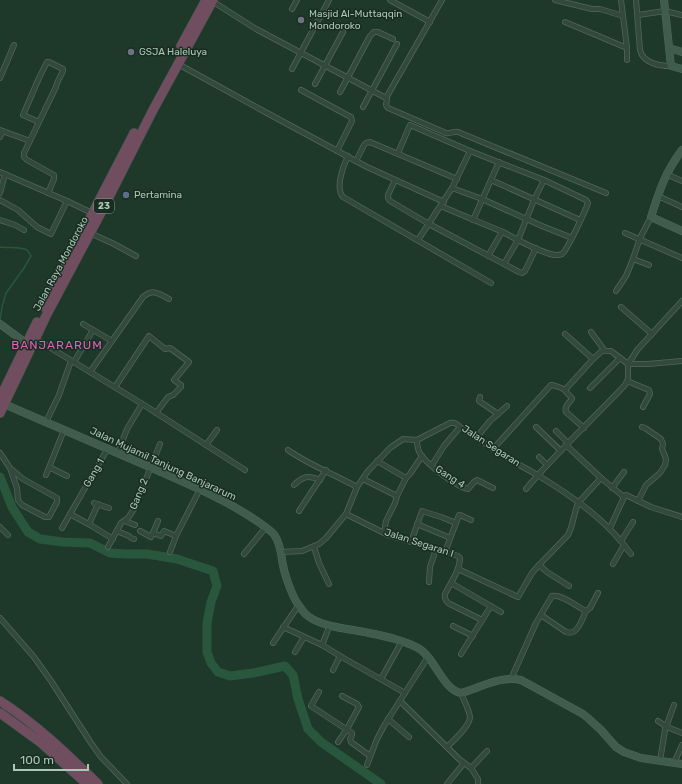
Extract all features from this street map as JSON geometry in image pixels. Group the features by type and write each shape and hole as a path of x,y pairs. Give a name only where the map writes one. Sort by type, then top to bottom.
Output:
{"highway":[{"name":"Jalan Raya Mondoroko","path":"117,173 178,64 210,0"},
{"name":"Jalan Raya Mondoroko","path":"2,401 90,233 102,201 210,0"},
{"name":"Jalan Raya Mondoroko","path":"0,413 2,401 26,343 92,213 102,201"},
{"path":"0,701 56,744 98,784"},
{"path":"0,713 40,742 87,784"},
{"path":"0,718 46,751 57,756"}],"street":[{"path":"210,0 256,29 386,98"},
{"path":"292,9 297,0"},
{"path":"292,70 329,0"},
{"path":"390,0 430,22"},
{"path":"442,0 386,98 386,106 446,133 449,134 457,131 606,193"},
{"path":"558,0 592,9 600,9 623,16"},
{"path":"621,0 627,60"},
{"path":"636,0 640,50 642,54 645,58 654,63 682,68"},
{"path":"664,0 671,66"},
{"path":"638,15 665,11 682,15"},
{"path":"564,22 627,48"},
{"path":"340,92 373,33 376,31 393,39"},
{"path":"315,84 342,32"},
{"path":"363,107 397,44"},
{"path":"0,78 14,45"},
{"path":"669,48 682,52"},
{"path":"39,122 23,115 42,71 47,62 49,62 63,69 64,71 23,156 54,175 54,179 48,193"},
{"path":"178,64 337,151 473,220 551,254 560,255 564,252 588,204 587,201 544,180 470,151 410,125"},
{"path":"301,90 350,117 352,121 337,151"},
{"path":"398,153 413,119"},
{"path":"0,137 1,130 30,141"},
{"path":"356,161 364,145 370,142 457,179"},
{"path":"418,240 452,188 470,151"},
{"path":"616,291 626,276 640,238 651,217 666,174 681,153"},
{"path":"348,156 341,172 340,186 341,195 346,200 491,283"},
{"path":"473,220 499,162"},
{"path":"0,193 2,173 92,213"},
{"path":"666,174 682,181"},
{"path":"395,180 388,195 389,200 429,224 519,272 522,273 525,271 536,248"},
{"path":"491,180 580,220"},
{"path":"504,264 518,240 534,200 544,180"},
{"path":"452,188 572,238"},
{"path":"658,196 682,207"},
{"path":"0,200 18,210 37,227 51,234 67,201"},
{"path":"651,217 682,231"},
{"path":"0,220 24,230"},
{"path":"488,256 502,232"},
{"path":"90,233 136,256"},
{"path":"625,233 640,238 682,258"},
{"path":"633,259 649,265"},
{"path":"90,372 140,300 146,294 153,292 169,299"},
{"path":"526,489 547,465 627,382 628,364 633,356 682,301"},
{"path":"620,307 652,334"},
{"path":"83,324 112,341"},
{"path":"3,326 26,343"},
{"path":"46,422 72,361 93,330"},
{"path":"591,332 605,351"},
{"path":"565,334 593,359"},
{"path":"115,387 150,335 165,349 170,348 189,362 174,380 181,387 168,398 156,412"},
{"path":"35,338 156,412 245,470"},
{"path":"566,390 602,351 611,351 628,364 682,361"},
{"path":"590,388 620,358"},
{"path":"627,382 649,390 650,394 643,407"},
{"path":"493,449 549,386 553,385 566,390 572,399 566,407 566,411 584,428"},
{"path":"480,397 479,401 498,414"},
{"name":"Jalan Mujamil Tanjung Banjararum","path":"2,401 46,422 118,452 200,489 240,510 266,527 275,536 281,552 283,566 288,582 298,606 308,616 330,625 402,641 418,648 428,657 449,686 456,692 464,692"},
{"path":"118,452 127,429 142,404"},
{"path":"476,438 507,406"},
{"name":"Jalan Segaran","path":"281,552 302,551 314,547 326,538 346,514 357,487 368,471 390,448 405,438 417,440 451,423 457,424 493,449 538,475 578,502 610,528 630,554"},
{"path":"432,465 444,446 460,427"},
{"path":"536,427 561,451"},
{"path":"638,501 646,485 660,472 665,465 666,460 662,450 663,443 661,439 642,427"},
{"path":"46,475 64,430"},
{"path":"206,445 217,430"},
{"path":"556,430 567,444 601,478 624,497 626,495 651,507 682,517"},
{"path":"384,533 386,521 397,496 406,478 422,456 417,440"},
{"name":"Gang 2","path":"108,547 121,523 128,518 134,509 160,444"},
{"name":"Gang 1","path":"62,528 108,448"},
{"path":"288,450 304,460 357,487"},
{"path":"0,453 10,468 17,488 18,500 22,505 45,517 48,517 57,502 57,498 23,479 10,468"},
{"name":"Gang 4","path":"422,456 450,480 464,488 468,489 477,480 493,488"},
{"path":"539,457 547,465"},
{"path":"377,461 406,478"},
{"path":"49,467 67,476"},
{"path":"299,512 326,470"},
{"path":"612,488 624,472"},
{"path":"294,485 301,479 310,476 320,480"},
{"path":"482,620 448,603 445,600 445,594 458,569 518,597 539,565 568,535 578,502 601,478"},
{"path":"17,488 23,479"},
{"path":"363,479 397,496"},
{"path":"170,552 176,536 200,489"},
{"path":"610,528 624,497"},
{"path":"89,524 96,503 109,508"},
{"path":"411,542 423,511 456,523"},
{"path":"70,514 113,539"},
{"name":"Jalan Segaran I","path":"346,514 384,533 457,555 460,558 458,569"},
{"path":"445,552 460,515 471,520"},
{"path":"124,521 135,526"},
{"path":"140,531 151,537 158,521"},
{"path":"621,541 633,522"},
{"path":"417,524 448,537"},
{"path":"0,527 8,535"},
{"path":"244,554 266,527"},
{"path":"117,531 134,539"},
{"path":"153,533 161,536 163,531 166,531 176,536"},
{"path":"613,564 624,545"},
{"path":"314,547 319,563 329,584"},
{"path":"429,582 430,567 436,549"},
{"path":"539,565 552,576 569,586"},
{"path":"451,583 501,612"},
{"path":"539,619 570,633 575,630 598,593"},
{"path":"511,679 539,619 551,598 554,596 561,597 585,612"},
{"path":"273,643 298,606"},
{"path":"461,654 491,606"},
{"path":"0,618 34,657 52,681 91,744 101,757 127,784"},
{"path":"322,645 330,625"},
{"path":"453,626 473,636"},
{"path":"283,627 322,645 405,693"},
{"path":"295,652 304,637"},
{"path":"381,679 402,641"},
{"path":"333,670 340,656"},
{"path":"367,765 377,739 388,719 428,657"},
{"path":"447,747 469,722 469,714 464,692 499,680 511,679 527,683 583,714 622,751 641,758 678,764 682,745"},
{"path":"319,692 312,704 313,708 352,733 350,739 351,742 370,756"},
{"path":"338,742 359,707 357,704 342,696"},
{"path":"400,701 471,768 478,779 478,783"},
{"path":"660,761 662,744 674,705"},
{"path":"388,719 408,737"},
{"path":"658,721 667,727 682,733"},
{"path":"471,768 487,751"},
{"path":"447,784 464,763"}],"waterway":[{"path":"0,247 25,249 31,256 6,293 0,320"},
{"path":"0,477 12,507 28,532 40,539 90,543 110,553 147,554 177,559 213,571 217,586 211,602 207,623 207,652 211,663 218,672 230,676 285,666 293,675 298,699 308,729 321,742 381,784"}],"place":[{"name":"Masjid Al-Muttaqqin Mondoroko","path":"301,20"},
{"name":"GSJA Haleluya","path":"131,52"},
{"name":"Pertamina","path":"126,195"}],"district":[{"name":"BANJARARUM","path":"57,345"}]}
